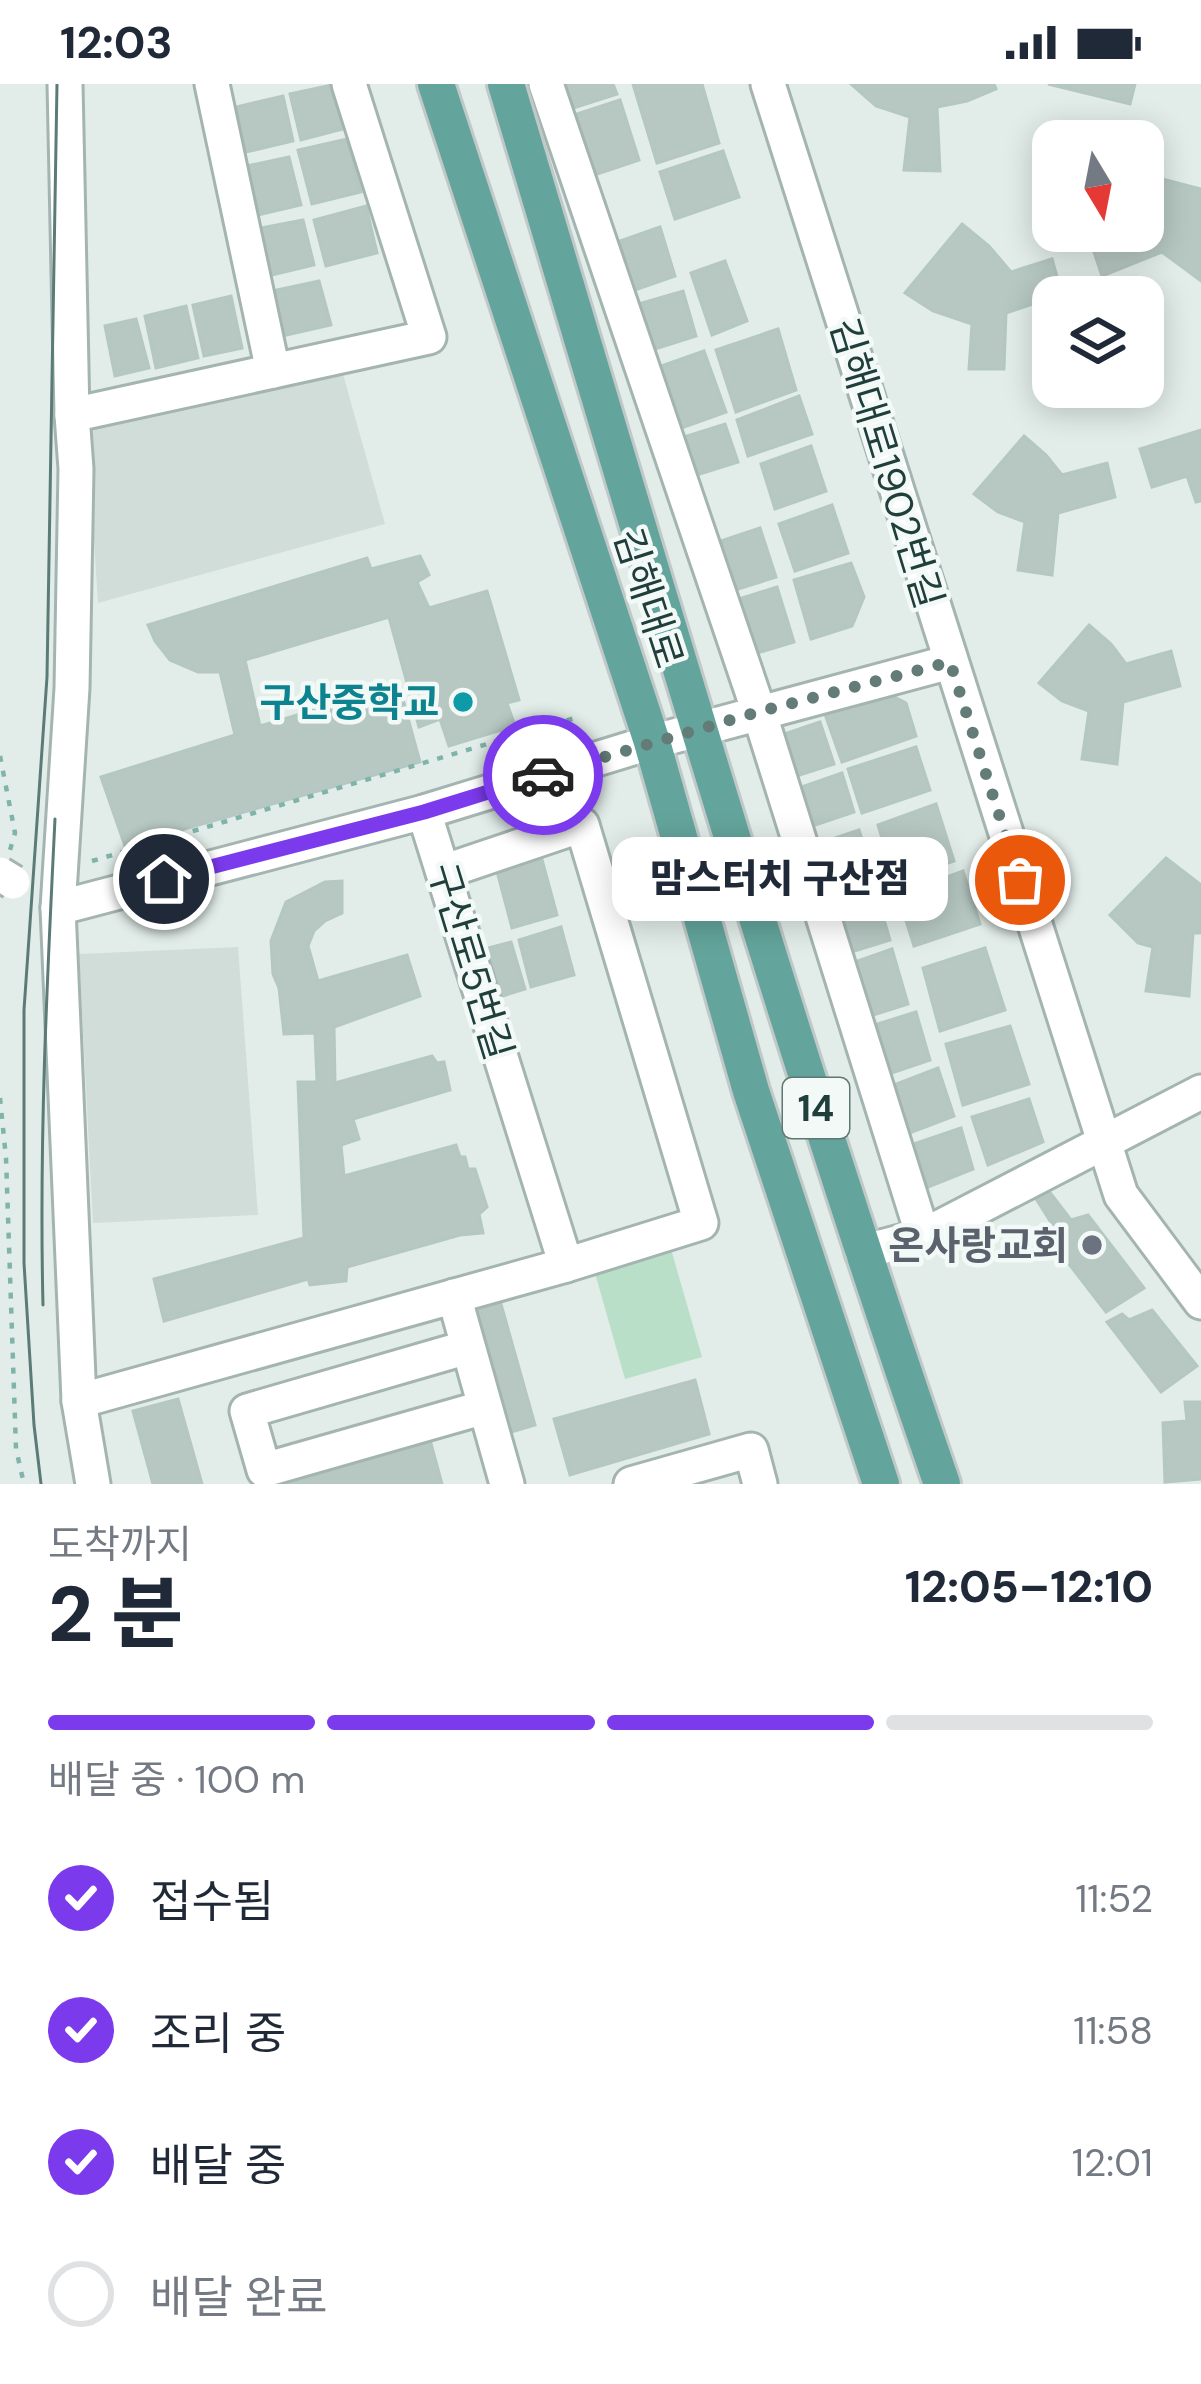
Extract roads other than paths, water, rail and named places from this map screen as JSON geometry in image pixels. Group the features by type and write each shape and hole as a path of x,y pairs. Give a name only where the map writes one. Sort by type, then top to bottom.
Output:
{"main road":[{"name":"김해대로","path":"436,84 652,742 752,1090 881,1484"},
{"name":"김해대로","path":"506,84 699,729 862,1252 942,1484"}],"street":[{"path":"65,84 76,469 73,666 58,908 80,1401 93,1484"},
{"path":"212,84 273,371"},
{"path":"71,415 429,338 349,84"},
{"path":"546,84 758,712 923,1235"},
{"name":"김해대로1902번길","path":"768,84 1121,1196 1201,1302"},
{"path":"424,812 652,742 950,662"},
{"name":"구산로5번길","path":"58,908 424,812 566,1265"},
{"path":"80,1401 566,1265 700,1222 582,825 443,872"},
{"path":"8,869 58,908"},
{"path":"862,1252 923,1235 1201,1092"},
{"path":"454,1296 506,1484"},
{"path":"468,1347 247,1411 264,1470 485,1406"},
{"path":"631,1484 751,1450 760,1484"}],"tram line":[{"path":"41,1484 24,1263 24,1010 47,677 57,84"},
{"path":"43,1305 43,1122 55,819"}],"place":[{"name":"구산중학교","path":"463,702"},
{"name":"맘스터치 구산점","path":"1020,880"},
{"name":"온사랑교회","path":"1092,1245"}]}
